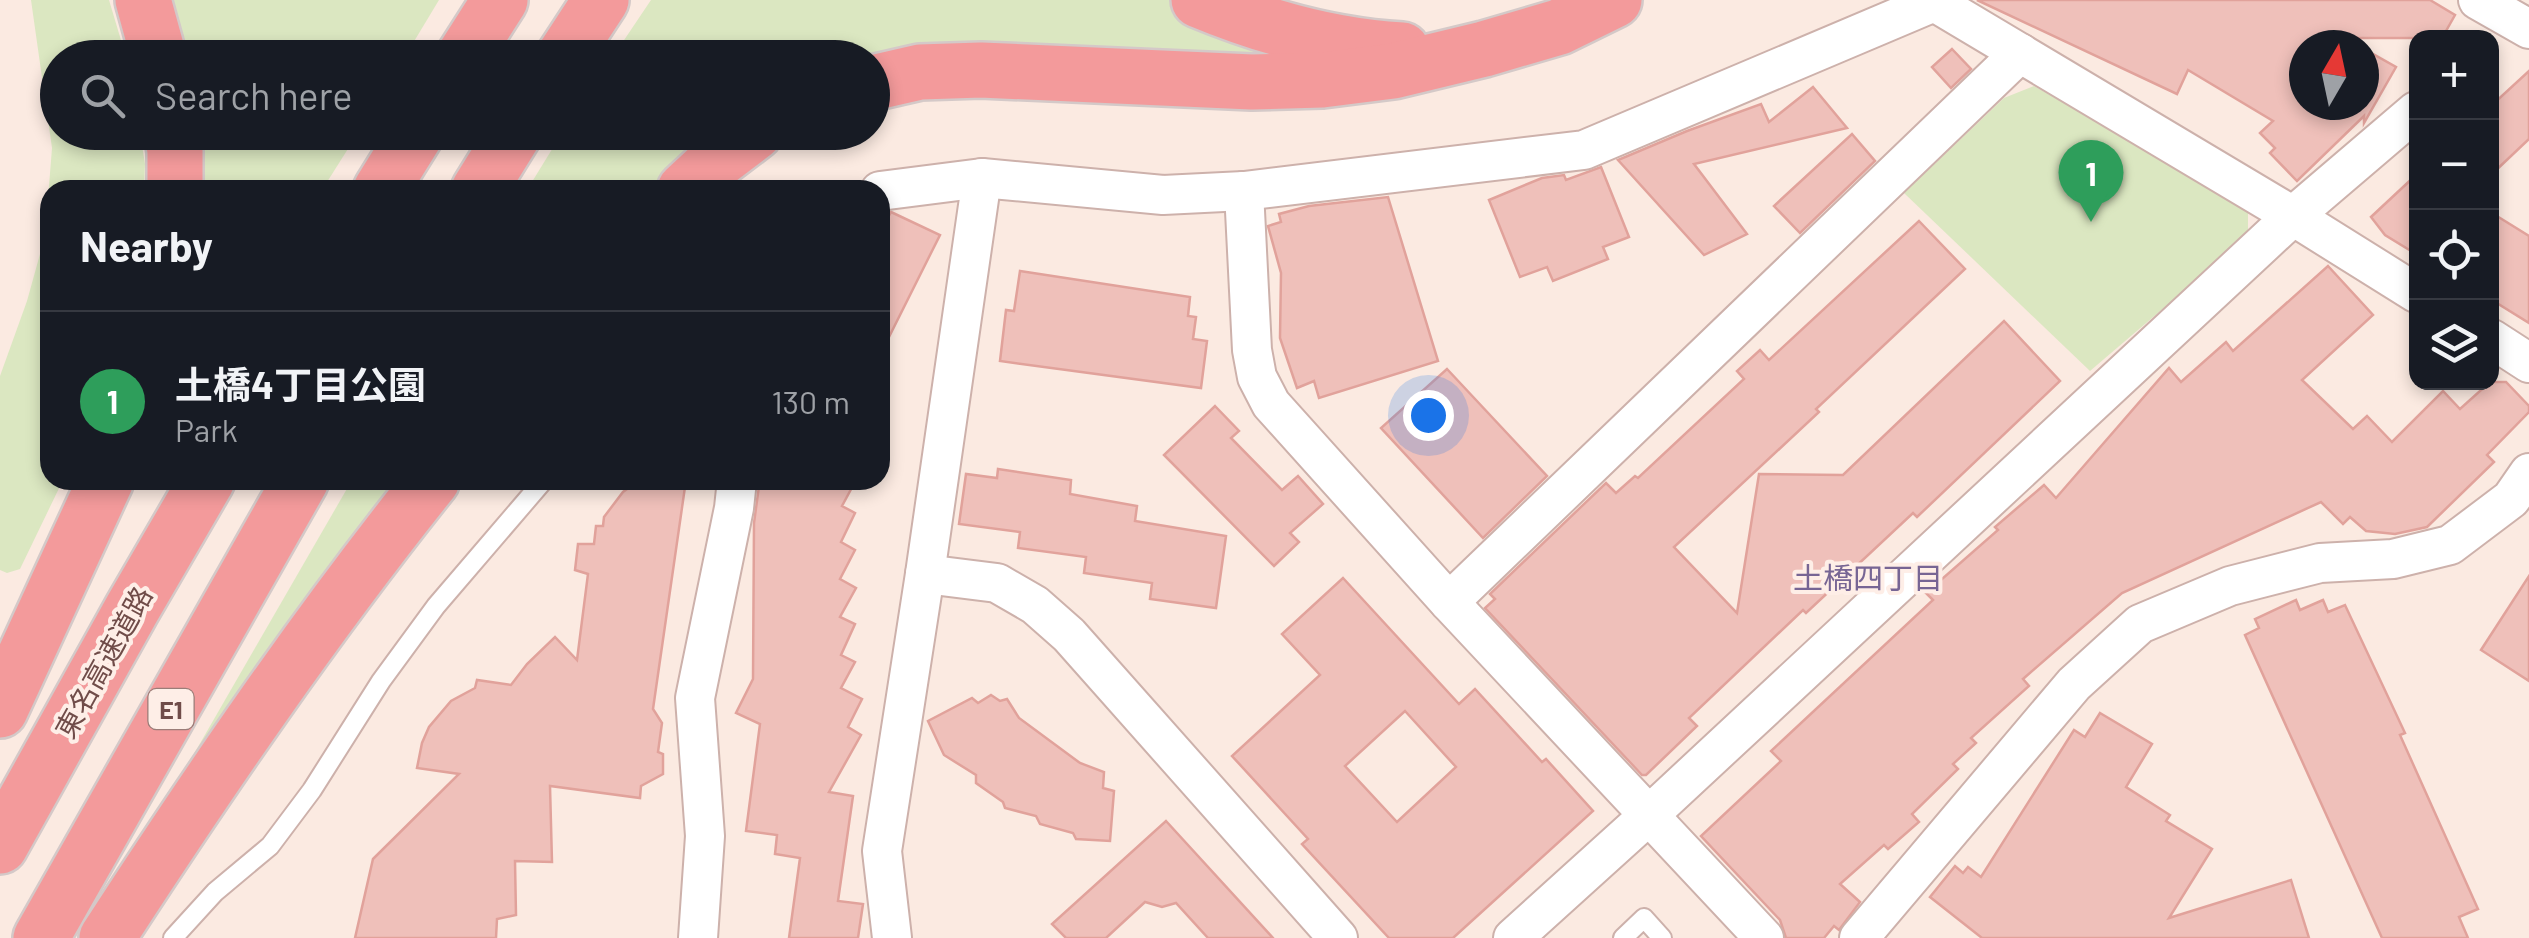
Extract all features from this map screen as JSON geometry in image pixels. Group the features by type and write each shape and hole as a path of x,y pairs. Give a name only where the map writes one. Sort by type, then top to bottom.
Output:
{"highway":[{"path":"144,0 154,40"},
{"path":"474,40 500,0"},
{"path":"575,40 601,0"},
{"path":"1199,0 1250,21 1311,38 1432,51 1484,49"},
{"path":"890,79 920,72 981,70 1252,82 1322,80 1393,71 1484,49 1558,27 1614,0"},
{"path":"175,150 175,180"},
{"path":"387,180 406,150"},
{"path":"484,180 504,150"},
{"path":"696,180 731,150"},
{"path":"0,710 101,490"},
{"name":"東名高速道路","path":"0,846 201,490"},
{"name":"E1","path":"41,938 295,490"},
{"path":"107,938 276,687 378,546 424,490"}],"street":[{"path":"2478,0 2517,28"},
{"path":"890,190 982,178 1164,195 1244,191 1584,150 1937,1 2409,289"},
{"path":"1449,602 2020,53"},
{"path":"1513,938 2293,216 2409,117"},
{"path":"892,938 882,850 982,178"},
{"path":"1244,191 1252,350 1258,377 1271,404 1449,602 1764,938"},
{"path":"2499,344 2529,363"},
{"path":"1858,938 2074,684 2140,624 2230,586 2320,562 2392,559 2450,545 2511,499 2529,473"},
{"path":"698,938 704,836 696,698 736,490"},
{"path":"926,574 997,584 1035,606 1069,635 1338,938"}],"lane":[{"path":"174,938 215,892 270,846 436,606 535,490"},
{"path":"1623,938 1644,918 1662,938"}],"green space":[{"path":"31,0 109,0 121,40 40,40 40,63"},
{"path":"155,0 439,0 415,40 167,40"},
{"path":"651,0 1171,0 1330,59 890,58 890,40 624,40"},
{"path":"2034,86 2248,207 2248,236 2090,371 1904,193 2004,98"},
{"path":"52,150 143,150 144,180 49,180"},
{"path":"184,150 347,150 328,180 185,180"},
{"path":"552,150 699,150 665,180 533,180"},
{"path":"40,254 40,490 58,490 20,569 7,573 0,570 0,376"},
{"path":"346,490 402,490 201,763 191,759"}],"building":[{"path":"1977,0 2430,0 2455,15 2447,30 2409,30 2409,38 2379,38 2379,30 2289,30 2289,120 2360,120 2297,181 2270,153 2275,148 2260,133 2273,121 2188,70 2177,94"},
{"path":"1952,49 1971,69 1951,88 1932,67"},
{"path":"2379,57 2396,67 2379,97"},
{"path":"2529,71 2529,139 2499,167 2499,120 2499,99"},
{"path":"1813,87 1847,128 1694,164 1747,234 1704,255 1618,160 1761,104 1769,122"},
{"path":"1852,134 1875,161 1800,233 1774,206"},
{"path":"1601,167 1629,237 1603,247 1608,259 1553,281 1547,267 1520,277 1489,200 1542,178 1564,175 1566,180"},
{"path":"2409,182 2409,250 2385,235 2371,217"},
{"path":"1388,197 1438,361 1319,398 1314,381 1297,388 1280,338 1281,273 1268,226 1281,222 1279,214 1309,206"},
{"path":"890,214 940,235 890,335"},
{"path":"2499,217 2529,236 2529,323 2499,304"},
{"path":"1919,221 1965,269 1674,547 1737,613 1759,474 1843,475 2004,321 2060,381 1917,517 1913,513 1806,613 1803,610 1689,718 1697,726 1642,775 1485,608 1495,599 1490,594 1606,483 1616,493 1635,476 1638,478 1744,379 1737,371 1760,350 1769,360"},
{"path":"2328,266 2373,315 2302,380 2353,429 2367,416 2392,442 2443,391 2460,409 2481,390 2499,390 2499,382 2506,382 2529,406 2529,412 2487,455 2494,462 2427,527 2395,534 2366,531 2350,517 2343,524 2321,502 2122,593 2023,679 2029,686 1971,738 1976,743 1953,764 1958,769 1912,814 1919,822 1888,849 1884,845 1840,884 1860,902 1839,930 1834,926 1824,938 1786,938 1780,920 1701,836 1781,761 1771,751 1933,600 1926,593 2044,485 2056,498 2169,368 2181,382 2226,342 2233,351"},
{"path":"1020,271 1190,297 1188,316 1196,317 1193,339 1207,341 1201,388 1000,361 1006,310 1014,311"},
{"path":"1447,369 1547,476 1483,538 1381,428"},
{"path":"1215,406 1239,431 1231,438 1282,490 1298,476 1323,504 1290,533 1299,542 1274,566 1164,455"},
{"path":"998,469 1071,480 1070,494 1137,506 1135,521 1226,536 1216,608 1150,599 1152,583 1084,573 1086,557 1018,548 1020,532 959,524 966,474 997,478"},
{"path":"685,490 653,709 662,723 658,752 663,754 663,774 641,786 640,798 550,786 552,862 515,861 516,915 497,919 496,938 355,938 373,859 459,774 417,768 429,727 451,701 475,688 477,680 511,685 555,637 577,660 588,574 575,570 578,544 594,544 596,526 603,526 604,517 623,492"},
{"path":"758,490 851,490 842,506 855,513 841,542 855,550 840,579 856,588 840,617 855,624 841,655 855,662 841,688 862,699 848,727 861,735 829,792 853,796 838,901 863,904 858,938 789,938 800,858 775,854 777,835 746,831 760,724 736,713 753,679 754,523"},
{"path":"2529,576 2529,681 2481,650"},
{"path":"1343,578 1459,704 1475,689 1593,811 1453,938 1389,938 1302,844 1308,839 1232,756 1320,675 1282,634","holes":["1405,711 1456,767 1397,822 1345,766"]},
{"path":"2296,600 2300,610 2323,600 2328,612 2345,605 2405,733 2400,735 2478,909 2459,917 2468,938 2382,938 2245,635 2259,628 2255,619"},
{"path":"991,695 1000,701 1007,699 1019,718 1080,763 1104,772 1103,788 1114,791 1110,841 1076,839 1073,833 1040,824 1036,816 1005,808 1003,802 976,783 976,775 944,755 928,721 972,698 978,703"},
{"path":"2100,713 2152,744 2126,787 2170,815 2166,821 2212,849 2169,918 2291,880 2309,938 1982,938 1930,897 1955,866 1963,873 1968,867 1981,877 2074,730 2085,737"},
{"path":"1166,821 1273,938 1208,938 1176,903 1162,907 1145,902 1106,938 1066,938 1052,924"}],"place":[{"name":"土橋4丁目公園","path":"2091,222"}],"district":[{"name":"土橋四丁目","path":"1868,577"}]}
